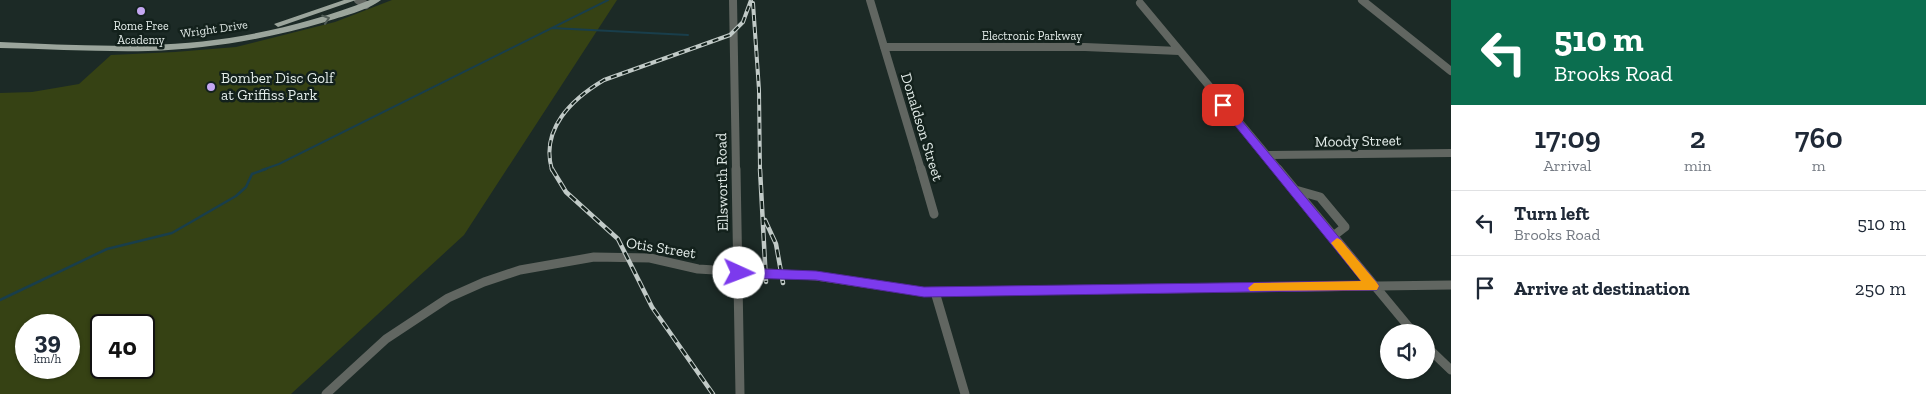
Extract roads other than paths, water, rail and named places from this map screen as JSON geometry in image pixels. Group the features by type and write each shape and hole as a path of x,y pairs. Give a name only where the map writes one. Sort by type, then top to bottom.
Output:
{"main road":[{"name":"Wright Drive","path":"0,39 120,42 196,38 284,22 352,0"},
{"name":"Wright Drive","path":"0,45 140,48 199,45 280,31 314,22 362,2 377,0"}],"street":[{"name":"Ellsworth Road","path":"733,0 740,394"},
{"name":"Donaldson Street","path":"870,0 934,214"},
{"path":"1362,0 1451,71"},
{"path":"1140,3 1372,286 1406,324"},
{"name":"Electronic Parkway","path":"884,48 1085,47 1179,51"},
{"name":"Moody Street","path":"1265,155 1451,153"},
{"path":"1292,189 1320,197 1345,227 1332,237"},
{"name":"Otis Street","path":"326,394 372,350 419,315 448,298 484,282 520,270 562,261 620,256 650,258 698,269 739,273 816,276 907,291 935,292 1451,285"},
{"path":"935,292 965,394"},
{"path":"1435,355 1451,370"}],"waterway":[{"path":"262,170 279,164 608,0"},
{"path":"552,28 688,35"},
{"path":"0,300 107,249 172,233 236,196 246,187 252,174 266,169"}],"railway":[{"path":"552,170 549,155 555,129 570,106 581,96 604,80 730,35 743,22 751,0"},
{"path":"753,3 759,90 760,170"},
{"path":"552,169 566,192 618,239 652,307 713,394"},
{"path":"760,169 766,282"},
{"path":"765,220 776,244 783,283"}],"place":[{"name":"Rome Free Academy","path":"141,11"},
{"name":"Bomber Disc Golf at Griffiss Park","path":"211,87"}]}
